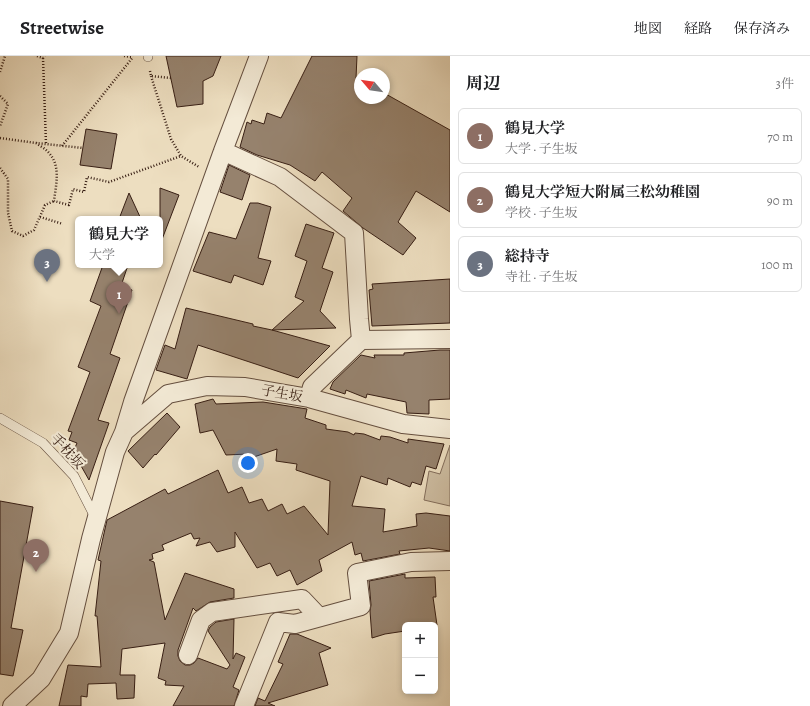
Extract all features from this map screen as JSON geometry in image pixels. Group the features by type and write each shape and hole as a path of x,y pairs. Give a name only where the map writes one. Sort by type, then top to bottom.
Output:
{"street":[{"path":"12,706 41,679 69,633 96,521 115,452 124,432 133,402 214,176 259,56"},
{"path":"223,151 280,177 354,233 358,319 362,340"},
{"path":"309,398 312,387 362,340 450,339"},
{"name":"子生坂","path":"124,432 168,394 206,386 245,387 309,398 402,424 450,429"},
{"path":"244,706 278,622 295,624 361,606 356,573 411,562 450,561"},
{"path":"188,654 201,620 212,612 302,600 319,617"}],"lane":[{"name":"手枕坂","path":"0,418 43,443 74,476 96,521"}],"path":[{"path":"0,72 5,56"},
{"path":"37,56 44,57 46,144"},
{"path":"148,56 151,76 172,139 181,156 214,176"},
{"path":"62,146 133,58"},
{"path":"151,76 171,78"},
{"path":"0,96 8,104 0,126"},
{"path":"0,138 83,148"},
{"path":"36,143 50,154 56,164 57,179 54,200"},
{"path":"0,168 8,179 8,213 12,231 23,236 34,230 45,205 54,200 69,205 73,188 84,192 87,177 109,182 181,156"},
{"path":"40,217 63,224"}],"shaded area":[{"path":"450,445 450,506 424,500 429,471 440,474"}],"building":[{"path":"166,56 221,56 213,76 203,81 203,104 177,107"},
{"path":"312,56 357,56 356,68 354,68 354,104 390,104 390,96 450,130 450,212 416,191 398,222 416,238 403,255 363,228 343,211 352,198 322,172 315,181 290,165 257,155 240,147 247,122 251,124 252,120 264,124 267,113 281,118"},
{"path":"86,129 117,134 111,169 80,165"},
{"path":"229,165 250,175 242,200 220,192"},
{"path":"160,188 179,195 163,237 163,216 160,216"},
{"path":"129,193 140,216 120,216"},
{"path":"250,203 258,203 271,207 258,258 271,261 263,285 234,275 231,283 193,271 209,232 236,239"},
{"path":"306,224 334,233 322,268 333,272 320,311 336,328 272,330 304,301 295,297 307,261 295,256"},
{"path":"102,268 127,268 121,286 132,290 110,354 120,358 98,420 109,423 89,480 80,464 75,462 76,459 71,457 77,443 69,440 72,432 68,431 90,372 78,367 101,306 90,301"},
{"path":"450,279 450,323 372,326 369,290 373,289 372,284"},
{"path":"186,308 330,346 298,378 198,345 187,379 156,370 165,345 175,349"},
{"path":"450,350 450,399 429,400 429,414 407,413 406,402 367,394 366,398 346,390 345,394 330,389 333,382 361,355 375,358 374,355 404,355 404,353"},
{"path":"213,399 216,404 263,402 307,409 305,418 326,425 326,429 348,432 354,435 355,433 364,434 380,440 381,436 390,437 408,443 408,439 444,444 436,469 426,466 421,485 412,482 410,487 388,478 387,485 361,476 352,506 385,509 383,532 417,526 416,514 426,513 450,516 450,551 429,548 399,551 400,554 363,561 361,553 355,555 352,542 319,560 322,571 297,585 290,570 277,576 270,563 257,568 235,532 235,547 217,552 210,542 196,546 200,538 194,539 191,533 162,545 164,550 152,554 153,559 149,560 154,562 165,620 185,573 234,589 234,598 210,602 196,611 193,608 178,650 178,656 180,661 185,665 194,663 198,658 227,669 230,665 208,631 216,622 234,619 233,659 236,653 245,657 233,687 239,690 234,706 173,706 184,686 165,685 166,681 158,678 165,643 122,649 120,675 135,675 134,698 117,699 116,683 88,684 87,697 81,696 81,706 59,706 68,665 101,667 97,616 95,616 101,561 98,560 107,520 165,489 168,494 218,470 228,493 242,487 249,503 262,499 268,511 282,504 287,514 304,506 328,535 330,481 296,470 297,464 276,461 277,449 251,458 248,454 226,455 213,430 200,433 195,404"},
{"path":"167,413 180,427 143,468 128,451"},
{"path":"0,501 33,507 11,628 23,630 13,676 0,674"},
{"path":"405,574 405,578 435,577 436,597 433,597 437,622 402,622 402,631 372,638 369,581"},
{"path":"290,634 297,634 331,648 319,653 328,685 268,703 275,706 255,706 258,698 265,701 283,664 278,662"}],"place":[{"name":"総持寺","path":"47,282"},
{"name":"鶴見大学","path":"119,314"},
{"name":"鶴見大学短大附属三松幼稚園","path":"36,572"}]}
